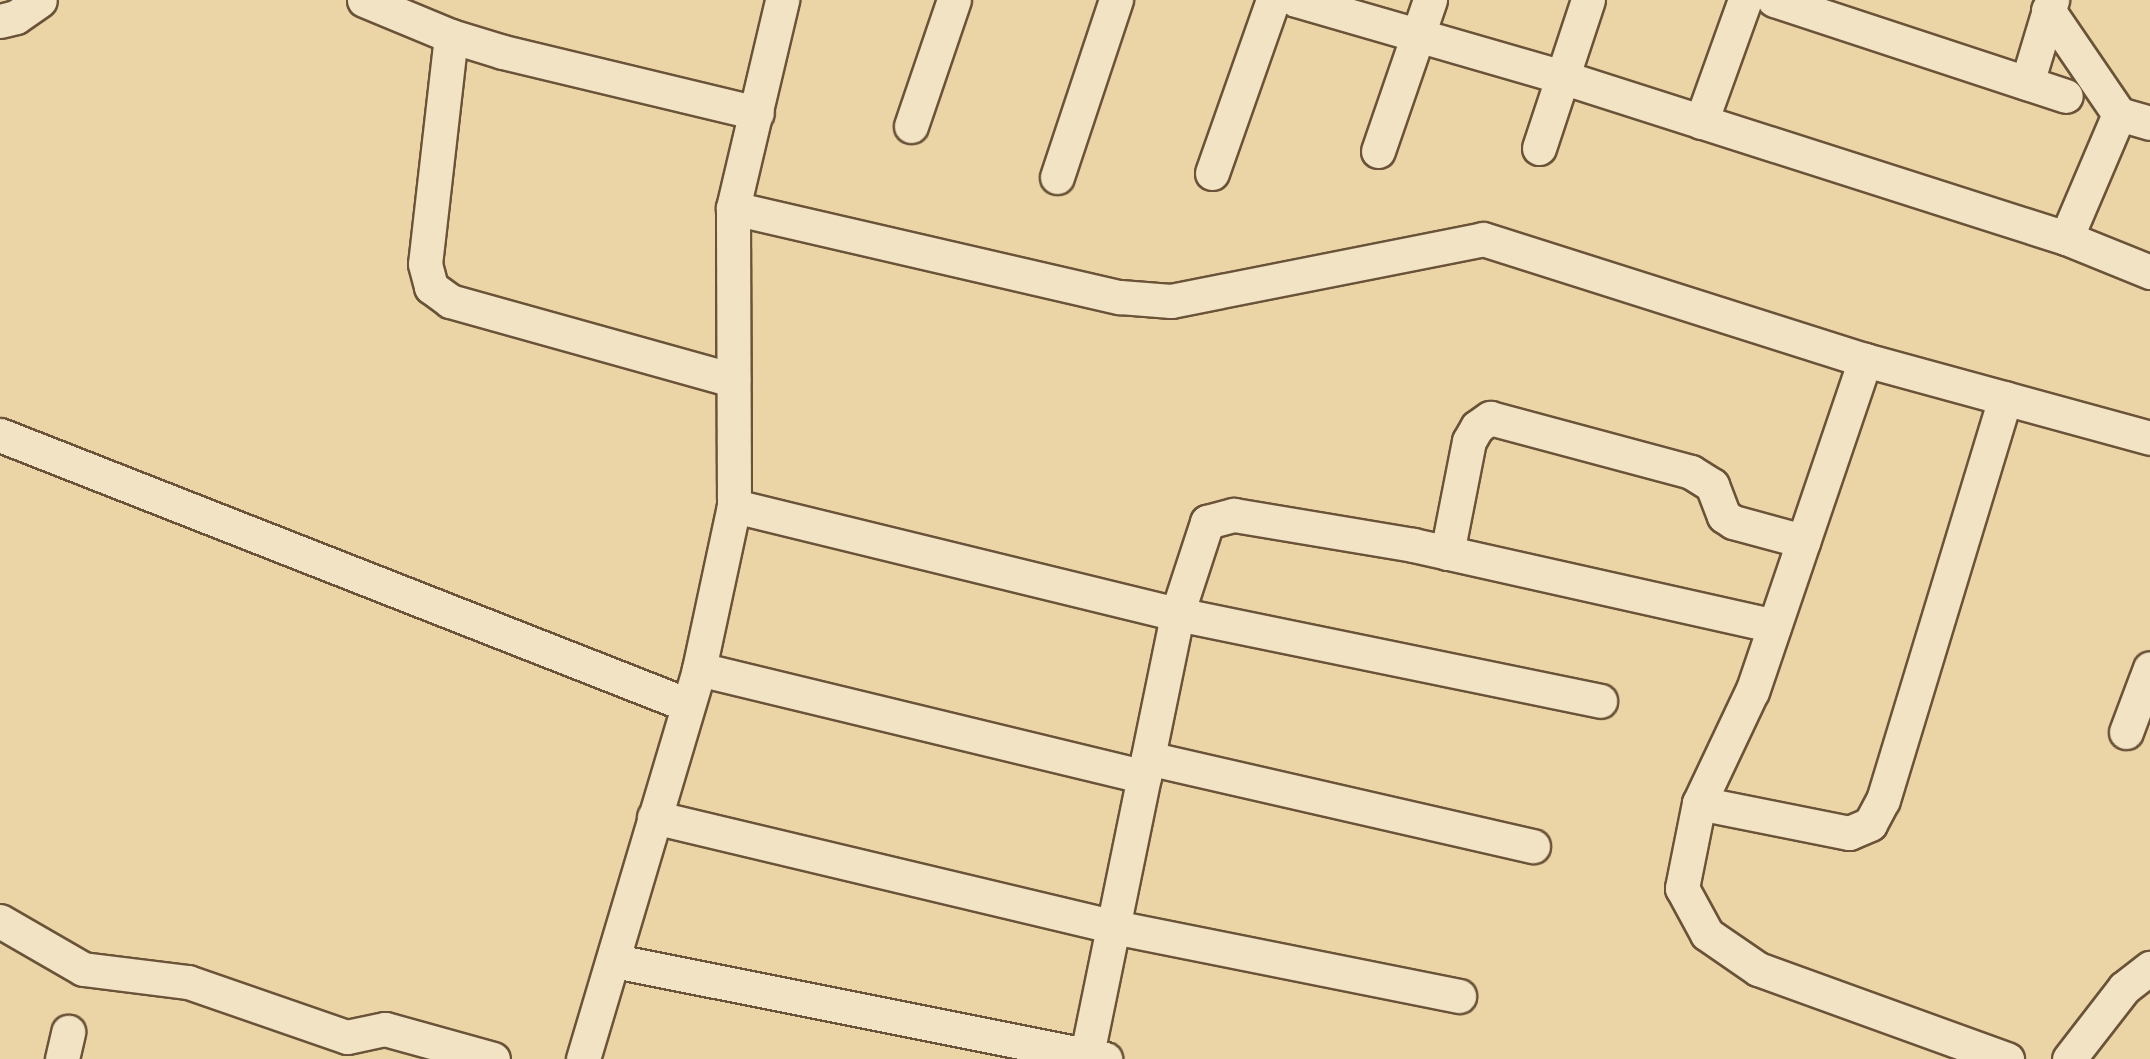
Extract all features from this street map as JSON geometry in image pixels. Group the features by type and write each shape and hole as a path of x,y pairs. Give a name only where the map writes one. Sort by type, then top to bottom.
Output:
{"street":[{"path":"0,21 16,17 40,0"},
{"path":"364,0 402,7 451,36 757,113"},
{"path":"583,1059 615,961 654,817 699,669 734,506 733,208 782,0"},
{"path":"911,126 954,0"},
{"path":"1058,177 1116,0"},
{"path":"1212,173 1273,0"},
{"path":"1296,0 1562,78 2066,237 2150,272"},
{"path":"1378,151 1430,0"},
{"path":"1539,148 1588,0"},
{"path":"1701,122 1745,0"},
{"path":"1774,0 2066,96"},
{"path":"2050,5 2135,119 2066,237"},
{"path":"2027,83 2050,5"},
{"path":"451,36 425,264 431,287 450,301 733,380"},
{"path":"733,208 1120,298 1171,301 1482,239 1865,360 2150,439"},
{"path":"1865,360 1752,691 1699,803 1682,888 1707,934 1758,969 2007,1059"},
{"path":"1699,803 1849,833 1870,824 1882,800 2005,398"},
{"path":"1447,553 1469,442 1477,427 1490,418 1692,472 1712,485 1724,516 1733,522 1803,541"},
{"path":"0,435 688,705"},
{"path":"734,506 1177,614 1600,701"},
{"path":"615,961 1093,1058 1114,926 1177,614 1207,522 1218,516 1447,553 1774,626"},
{"path":"2126,732 2150,668"},
{"path":"699,669 1146,767 1533,846"},
{"path":"654,817 1114,926 1459,996"},
{"path":"0,921 83,969 188,982 354,1048 384,1029 493,1059"},
{"path":"2069,1059 2124,988 2150,968"}]}
